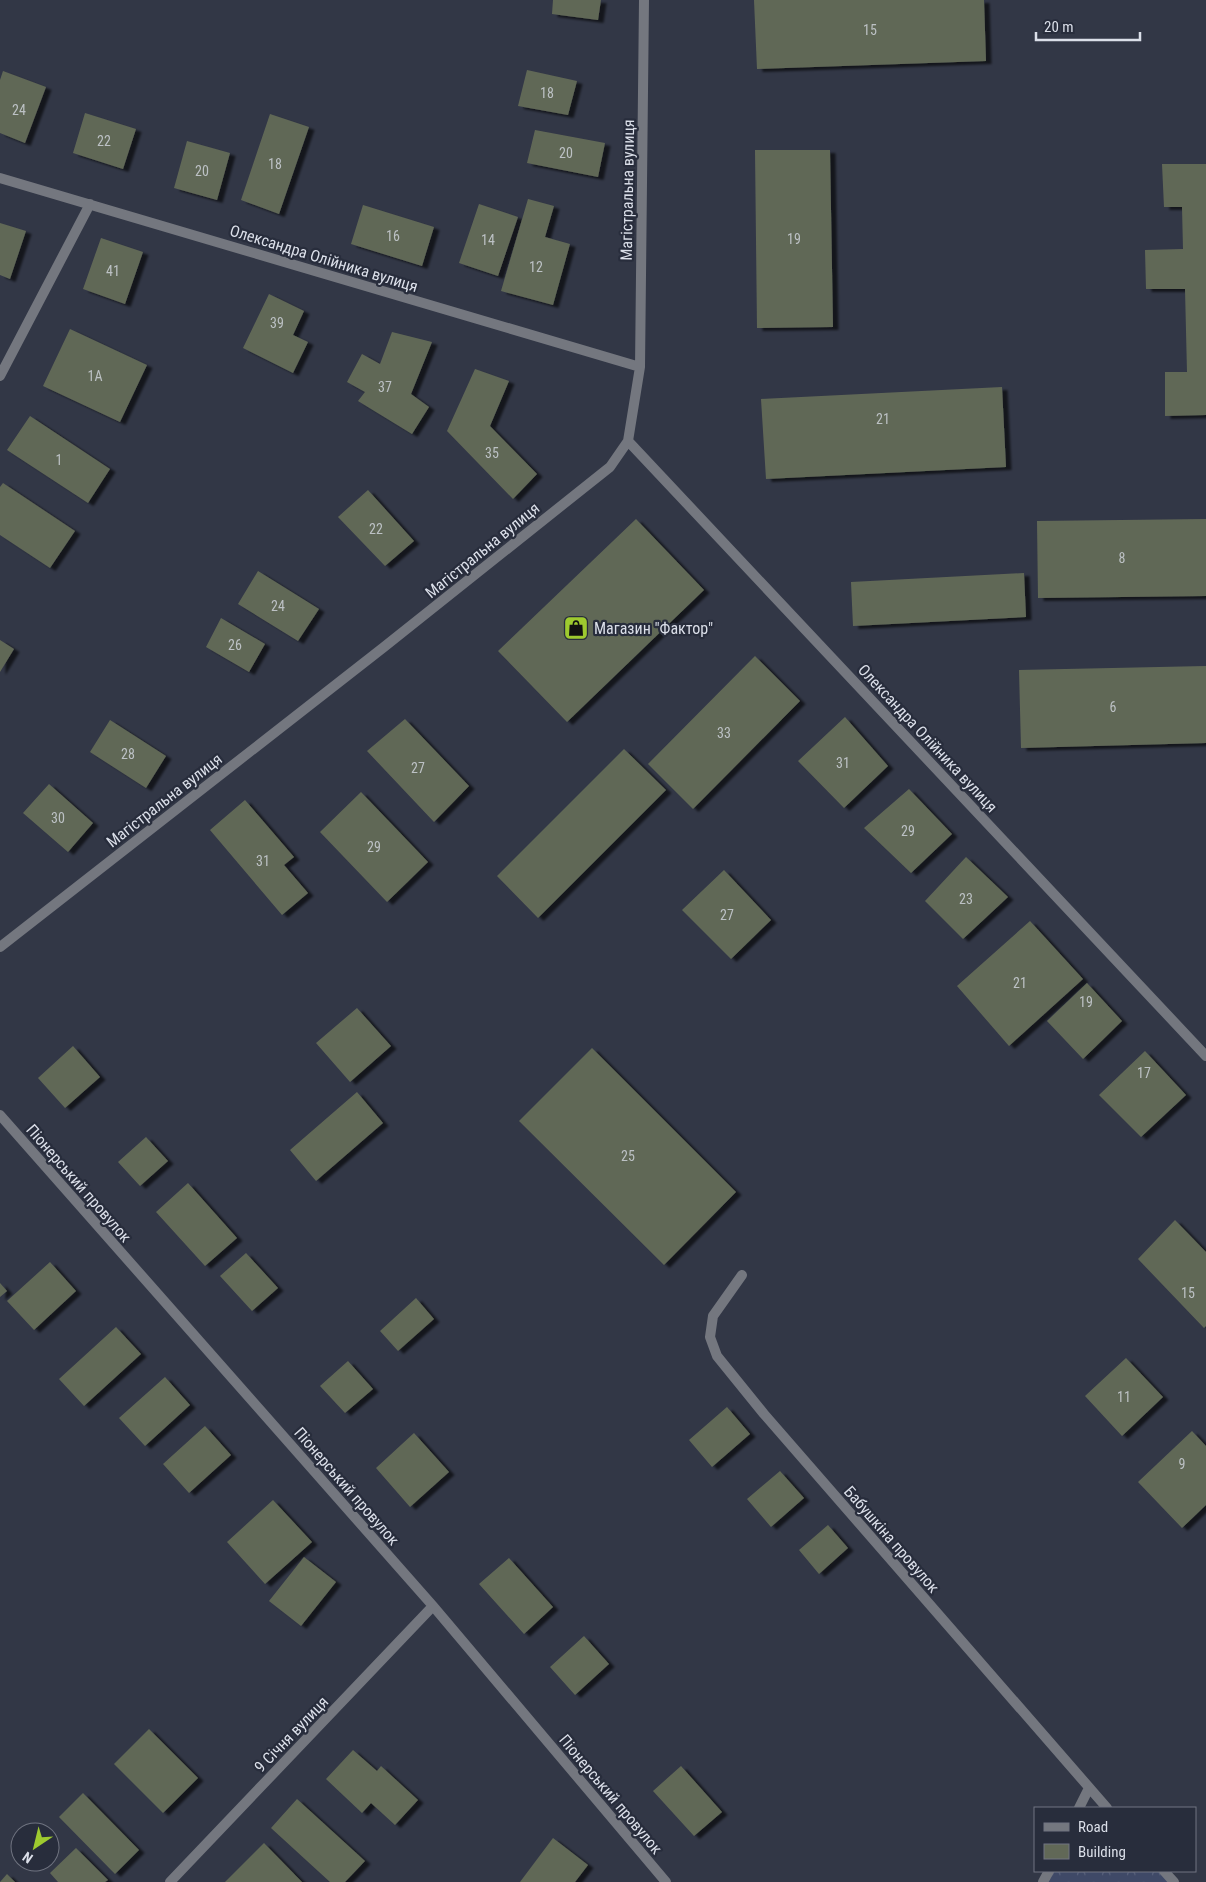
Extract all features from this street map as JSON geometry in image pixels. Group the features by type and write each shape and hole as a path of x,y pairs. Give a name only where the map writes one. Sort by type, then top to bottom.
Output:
{"street":[{"name":"Магістральна вулиця","path":"0,947 384,647 610,467 628,441 640,367 644,0"},
{"name":"Олександра Олійника вулиця","path":"0,178 640,367"},
{"path":"0,376 90,204"},
{"name":"Олександра Олійника вулиця","path":"628,441 1206,1056"},
{"name":"Піонерський провулок","path":"0,1115 433,1606 666,1882"},
{"name":"Бабушкіна провулок","path":"742,1275 713,1316 710,1337 717,1356 764,1414 1106,1807"},
{"name":"9 Січня вулиця","path":"170,1882 433,1606"},
{"path":"1080,1807 1089,1788"},
{"path":"1165,1872 1174,1882"}],"green space":[{"path":"1048,1872 1165,1872 1174,1882 1043,1882"}],"building":[{"path":"553,0 601,0 598,20 552,14"},
{"path":"754,0 984,0 986,61 757,69"},
{"path":"527,70 577,81 568,115 518,106"},
{"path":"3,71 46,87 25,143 0,133 0,80"},
{"path":"85,113 136,129 123,169 73,153"},
{"path":"270,114 309,127 279,214 241,200"},
{"path":"535,130 605,143 598,177 527,163"},
{"path":"187,141 230,153 217,200 174,188"},
{"path":"755,150 830,150 833,327 757,328"},
{"path":"1162,164 1206,164 1206,415 1165,416 1165,372 1187,372 1185,289 1146,289 1145,250 1183,249 1182,207 1164,207"},
{"path":"528,199 554,206 545,237 570,244 553,305 501,291"},
{"path":"479,204 518,217 498,276 459,263"},
{"path":"363,205 434,227 422,266 351,244"},
{"path":"0,223 26,231 10,279 0,275"},
{"path":"101,238 143,252 125,304 83,289"},
{"path":"269,294 304,311 293,335 308,342 293,373 243,348"},
{"path":"70,329 147,365 120,422 43,386"},
{"path":"392,332 432,342 411,394 429,407 412,434 358,401 365,392 347,382 362,354 380,364"},
{"path":"475,369 509,381 490,426 537,474 513,499 447,431"},
{"path":"1002,387 1006,467 766,479 761,399"},
{"path":"30,416 110,469 88,503 7,450"},
{"path":"3,483 75,531 50,568 0,535 0,487"},
{"path":"368,490 414,541 385,566 338,517"},
{"path":"636,519 704,590 567,722 498,651"},
{"path":"1206,519 1206,596 1038,598 1037,521"},
{"path":"258,571 319,609 298,641 238,604"},
{"path":"1024,573 1026,617 853,626 851,582"},
{"path":"221,618 265,644 249,672 206,647"},
{"path":"0,640 14,649 0,672"},
{"path":"755,656 800,701 693,809 648,764"},
{"path":"1206,666 1206,743 1021,748 1019,670"},
{"path":"845,717 888,766 844,808 798,761"},
{"path":"405,719 469,786 434,822 367,751"},
{"path":"110,720 166,756 146,788 90,752"},
{"path":"624,749 666,790 538,918 497,876"},
{"path":"49,784 93,823 68,852 23,813"},
{"path":"909,789 952,834 911,873 864,828"},
{"path":"361,792 428,862 387,902 320,832"},
{"path":"245,800 294,857 284,865 308,893 282,915 210,830"},
{"path":"966,857 1008,897 963,939 925,901"},
{"path":"724,870 771,920 731,959 682,910"},
{"path":"1030,921 1083,979 1009,1046 957,986"},
{"path":"1087,983 1122,1021 1083,1059 1047,1021"},
{"path":"357,1008 391,1046 350,1082 316,1043"},
{"path":"73,1046 100,1077 65,1108 38,1078"},
{"path":"592,1048 736,1192 664,1265 519,1121"},
{"path":"1145,1051 1186,1095 1141,1137 1099,1095"},
{"path":"357,1092 383,1123 316,1181 290,1150"},
{"path":"146,1137 168,1161 140,1186 118,1162"},
{"path":"188,1183 237,1238 205,1266 156,1212"},
{"path":"1175,1220 1206,1252 1206,1326 1204,1328 1138,1259"},
{"path":"246,1253 278,1288 252,1311 220,1276"},
{"path":"50,1262 76,1291 34,1330 7,1301"},
{"path":"0,1283 7,1291 0,1297"},
{"path":"416,1298 434,1319 398,1351 380,1331"},
{"path":"116,1327 141,1354 84,1406 59,1379"},
{"path":"1126,1358 1163,1397 1122,1436 1085,1396"},
{"path":"348,1361 373,1389 345,1413 320,1386"},
{"path":"165,1377 190,1405 145,1446 119,1418"},
{"path":"727,1407 750,1434 712,1467 689,1440"},
{"path":"205,1426 231,1455 189,1493 163,1464"},
{"path":"1192,1431 1206,1446 1206,1505 1182,1528 1138,1482"},
{"path":"414,1433 449,1472 410,1507 376,1468"},
{"path":"780,1471 804,1498 771,1527 747,1499"},
{"path":"273,1500 312,1542 265,1584 227,1542"},
{"path":"828,1525 848,1548 819,1574 799,1550"},
{"path":"304,1557 336,1582 301,1626 269,1601"},
{"path":"509,1558 553,1607 524,1634 479,1584"},
{"path":"584,1636 609,1664 575,1695 550,1667"},
{"path":"149,1729 198,1778 163,1813 114,1764"},
{"path":"353,1750 377,1771 381,1766 418,1800 395,1825 371,1803 362,1813 326,1779"},
{"path":"681,1766 722,1812 694,1836 653,1791"},
{"path":"83,1793 139,1850 115,1874 59,1817"},
{"path":"297,1799 365,1861 345,1882 330,1882 271,1828"},
{"path":"553,1838 588,1865 575,1882 520,1882"},
{"path":"264,1843 302,1882 225,1882"},
{"path":"76,1848 108,1880 105,1882 58,1882 50,1873 60,1872 60,1863"},
{"path":"7,1874 15,1882 0,1882"}],"place":[{"name":"Магазин \"Фактор\"","path":"576,628"}]}
